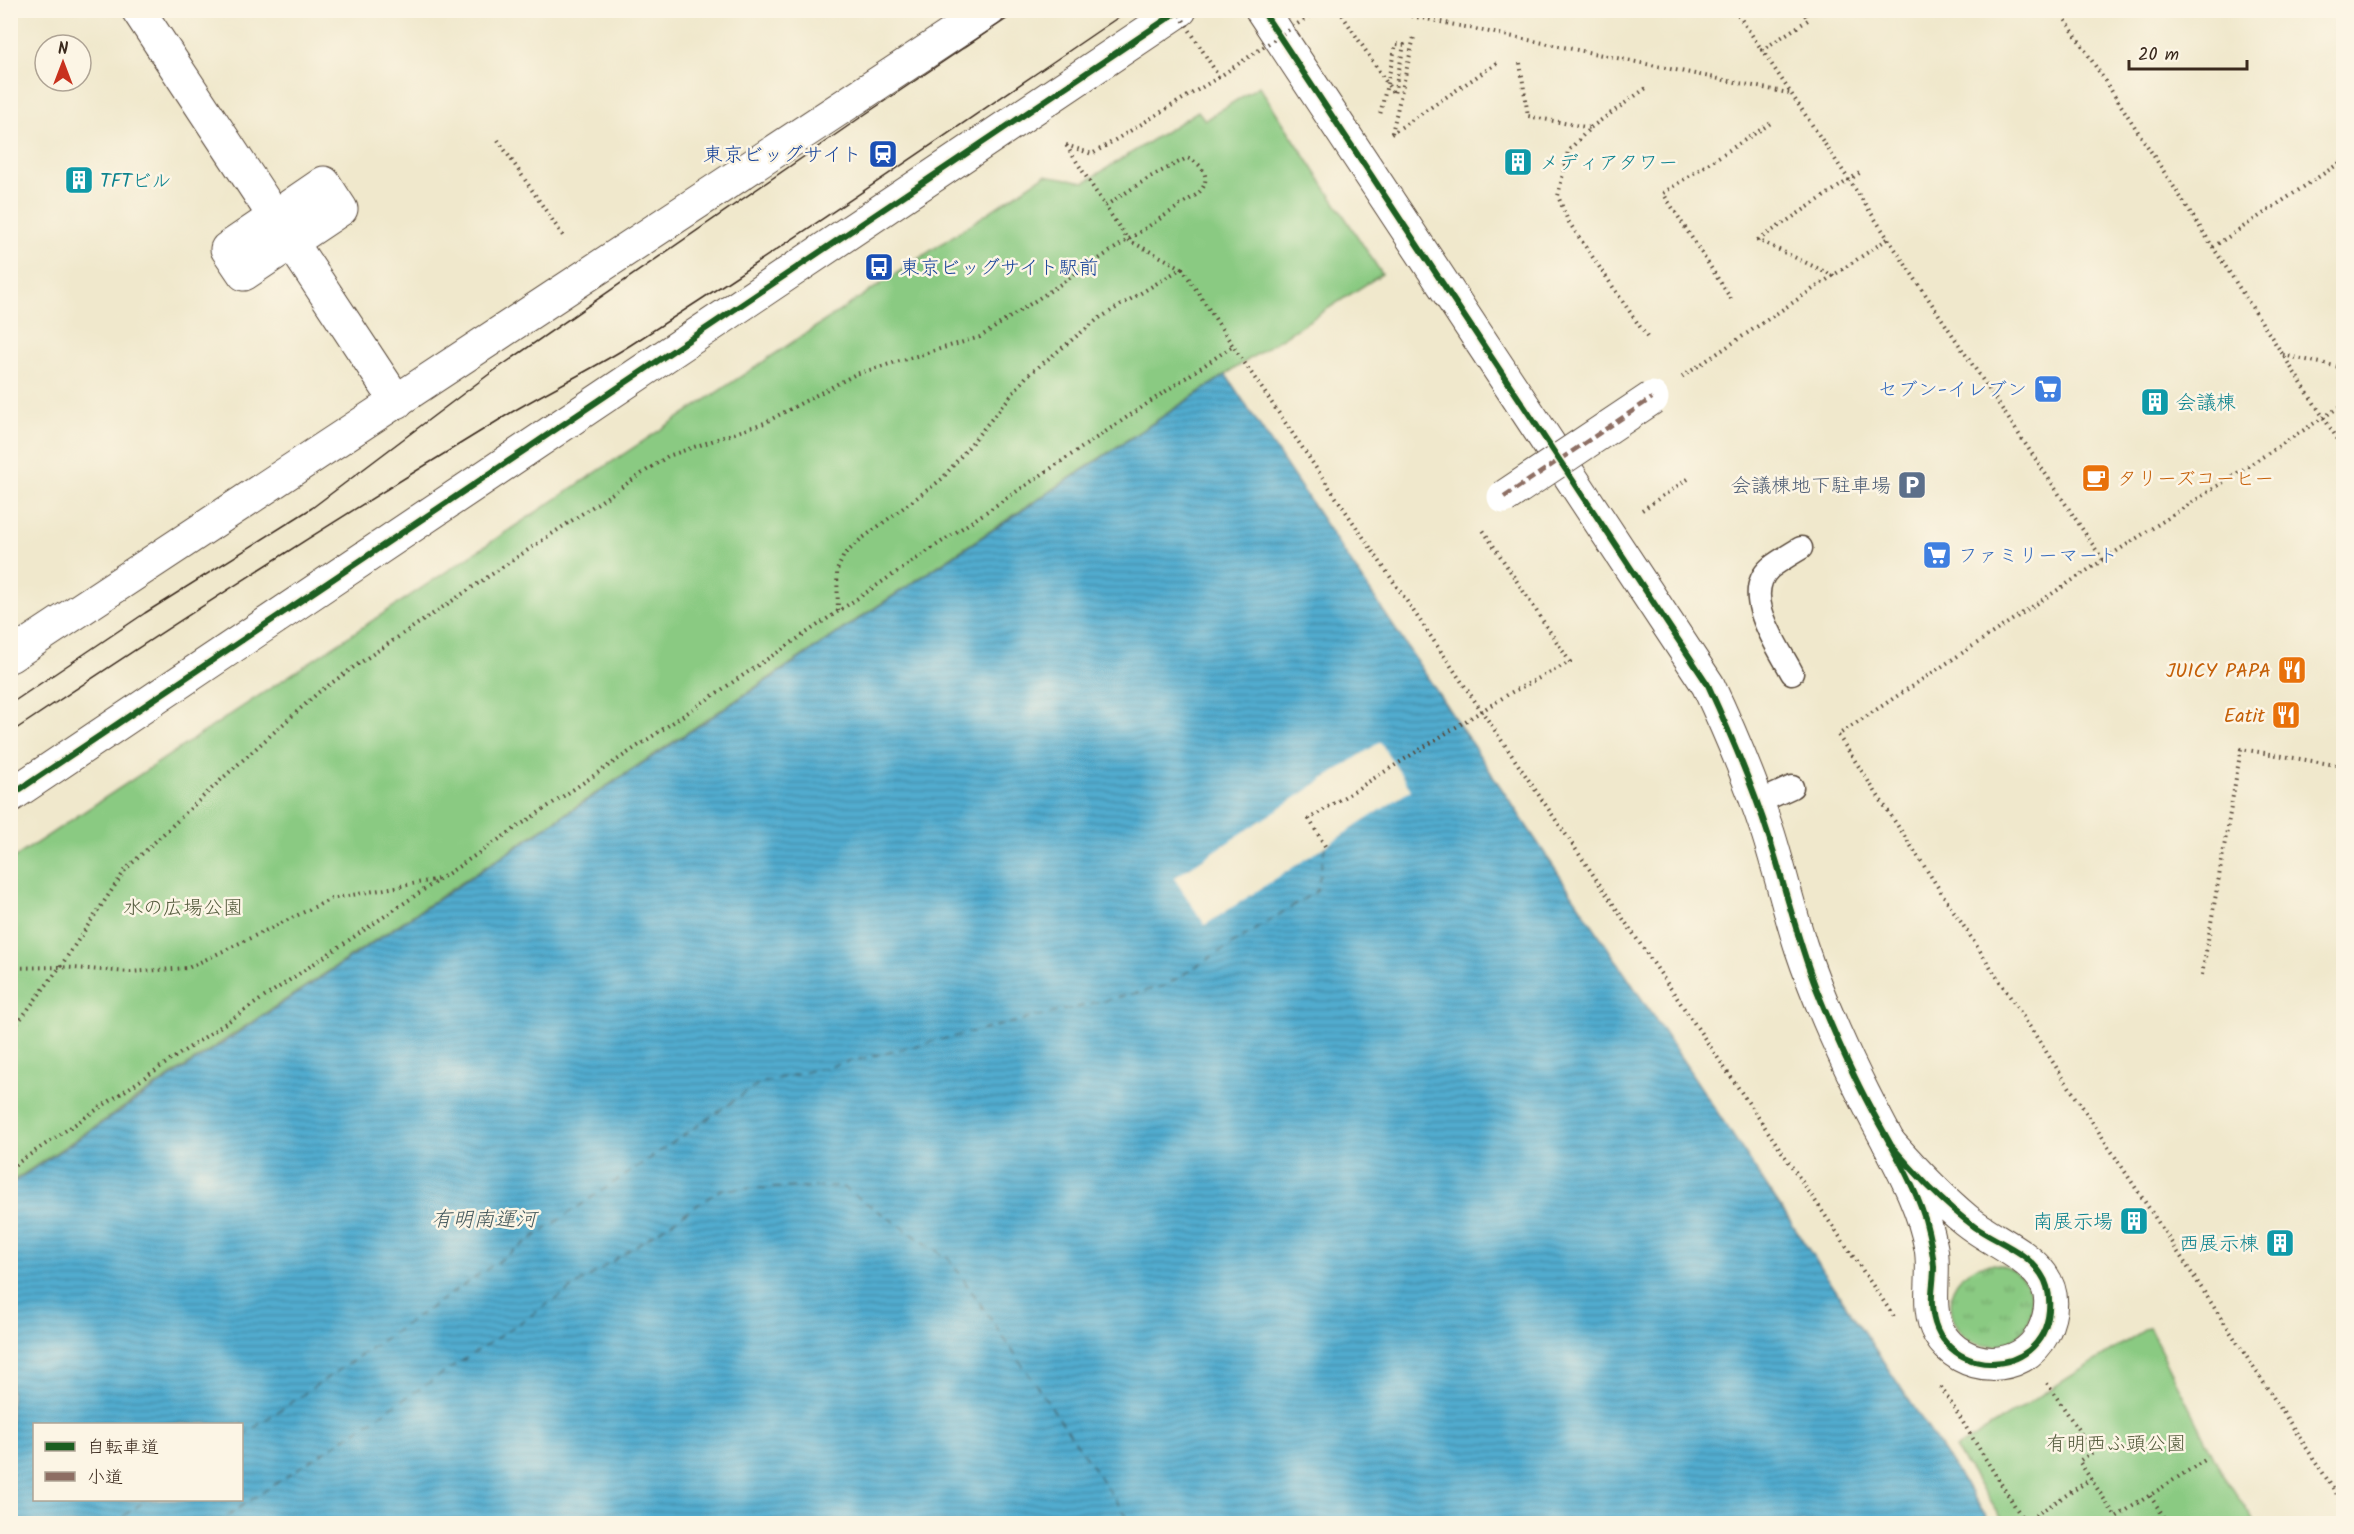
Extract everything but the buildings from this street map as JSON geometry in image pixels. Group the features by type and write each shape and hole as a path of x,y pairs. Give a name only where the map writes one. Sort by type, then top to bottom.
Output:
{"street":[{"path":"138,10 398,402"},
{"path":"10,656 989,10"},
{"path":"10,796 1178,10"},
{"path":"1262,10 1708,685 1727,725 1757,803 1815,986 1855,1080 1912,1188 1924,1218 1934,1266 1932,1303 1938,1331 1953,1350 1976,1362 2000,1363 2023,1355 2040,1337 2047,1323 2049,1299 2047,1286 2040,1273 2031,1262 1965,1219 1924,1183 1889,1143"},
{"path":"1504,496 1652,398"}],"lane":[{"path":"1792,674 1760,608 1757,595 1761,580 1769,569 1801,548"},
{"path":"1757,803 1792,787"}],"path":[{"path":"1178,10 1219,77"},
{"path":"1318,10 1219,77 1092,154 1066,145 1128,240 1182,268 1899,1324"},
{"path":"1339,10 1381,75 1388,85 1394,94 1404,45 1396,44 1391,63 1387,84 1385,94 1380,114"},
{"path":"1382,10 1793,94"},
{"path":"1735,10 2103,560"},
{"path":"1762,50 1808,20 1802,10"},
{"path":"2059,10 2343,449"},
{"path":"1414,37 1391,134 1497,63"},
{"path":"1520,63 1528,116 1590,128"},
{"path":"1647,337 1569,221 1558,196 1568,151 1590,128 1649,86"},
{"path":"1731,299 1663,193 1771,123"},
{"path":"498,140 563,236"},
{"path":"10,1033 60,967 126,869 311,699 361,662 668,456 764,423 856,374 980,337 1202,190 1205,181 1203,171 1197,162 1187,158 1176,162 1105,206"},
{"path":"2213,247 2343,160"},
{"path":"1834,276 1758,240 1861,172"},
{"path":"1652,398 1889,238"},
{"path":"838,612 837,570 844,555 860,540 942,480 1027,376 1098,319 1182,268"},
{"path":"10,1168 1233,346"},
{"path":"2283,355 2343,368"},
{"path":"2343,404 1838,735 2343,1505"},
{"path":"1642,510 1688,480"},
{"path":"1325,846 1308,819 1481,711 1570,662 1472,514 1504,496"},
{"path":"2202,975 2241,749 2342,766 2343,756"},
{"path":"10,968 60,967 130,972 188,968 331,899 442,878"},
{"path":"2046,1382 2093,1452 2079,1461 2116,1517 2208,1458"},
{"path":"1940,1386 2026,1523 2091,1479"},
{"path":"2150,1496 2169,1524"}],"green space":[{"name":"水の広場公園","path":"1259,86 1382,274 1226,374 11,1182 11,860 1045,175 1085,182 1198,111 1205,120"},
{"path":"1983,1264 1999,1264 2014,1271 2025,1282 2032,1297 2029,1321 2020,1334 1999,1346 1983,1346 1968,1339 1957,1328 1950,1313 1950,1297 1957,1282 1968,1271"},
{"name":"有明西ふ頭公園","path":"2149,1327 2221,1471 2255,1523 2005,1523 1955,1449"}],"water":[{"name":"有明南運河","path":"1226,375 1991,1523 11,1524 11,1184"}],"pier":[{"path":"1380,742 1411,790 1205,925 1174,878"}],"ferry route":[{"path":"243,1435 760,1083 1165,986 1317,891 1325,846"},
{"path":"215,1524 722,1189 841,1186 950,1260 1132,1524"},
{"path":"112,1524 146,1501"}],"tram line":[{"path":"10,704 145,613 312,508 488,375 1020,10"},
{"path":"10,733 385,490 512,412 615,355 755,264 1129,10"}],"marked path":[{"path":"1504,497 1652,398"}],"cycle path":[{"path":"10,796 1180,10"},
{"path":"1262,10 1708,685 1756,798 1803,950 1822,1003 1855,1078 1920,1204 1933,1255 1932,1305 1938,1330 1951,1348 1969,1359 1989,1363 2010,1360 2029,1351 2042,1334 2049,1310 2048,1291 2041,1274 2019,1253 1975,1227 1951,1208 1889,1143"}],"place":[{"name":"東京ビッグサイト","path":"883,154"},
{"name":"メディアタワー","path":"1518,162"},
{"name":"TFTビル","path":"79,180"},
{"name":"東京ビッグサイト駅前","path":"879,267"},
{"name":"セブン-イレブン","path":"2048,389"},
{"name":"会議棟","path":"2155,402"},
{"name":"タリーズコーヒー","path":"2096,478"},
{"name":"会議棟地下駐車場","path":"1912,485"},
{"name":"ファミリーマート","path":"1937,555"},
{"name":"JUICY PAPA","path":"2292,670"},
{"name":"Eatit","path":"2286,715"},
{"name":"南展示場","path":"2134,1221"},
{"name":"西展示棟","path":"2280,1243"}]}
